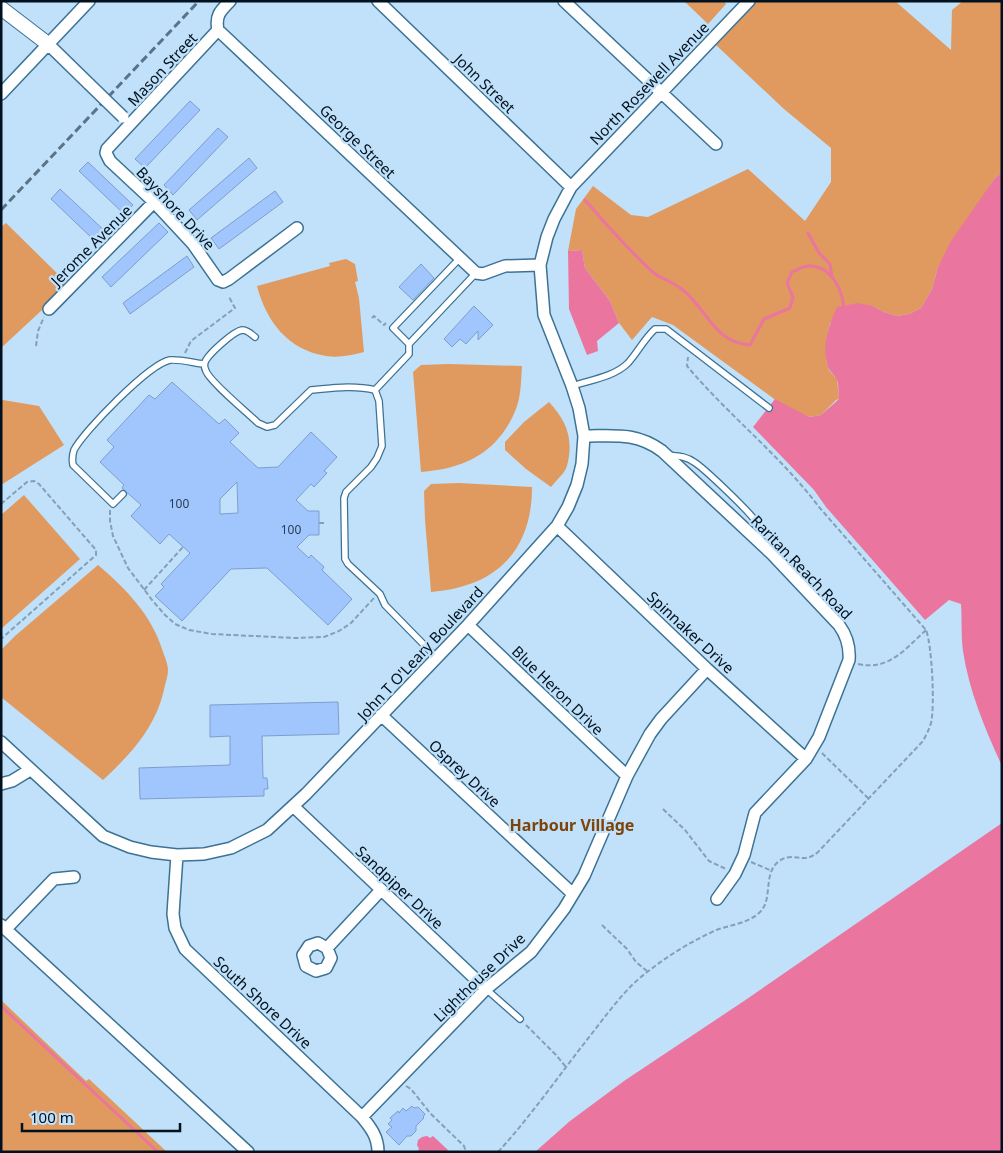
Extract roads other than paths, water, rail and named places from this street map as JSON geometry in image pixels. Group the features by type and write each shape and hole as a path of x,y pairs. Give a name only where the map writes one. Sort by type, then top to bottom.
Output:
{"street":[{"path":"1,94 89,1"},
{"name":"Mason Street","path":"106,154 107,148 127,120 218,30 216,21 221,11 230,1"},
{"name":"John Street","path":"378,1 571,187"},
{"path":"564,1 716,144"},
{"name":"North Rosewell Avenue","path":"571,187 746,2"},
{"path":"1,8 48,44 127,120"},
{"name":"George Street","path":"218,30 476,273"},
{"name":"Bayshore Drive","path":"106,154 110,161 154,202 193,244 218,280 224,282 297,228"},
{"name":"John T O'Leary Boulevard","path":"1,742 103,836 130,847 151,852 177,855 204,854 231,848 267,830 293,806 340,760 468,625 557,526 577,484 582,464 584,436 579,408 572,386 544,315 540,265 550,228 561,203 571,187"},
{"name":"Jerome Avenue","path":"48,308 154,202"},
{"path":"476,273 484,274 505,266 540,265"},
{"name":"Raritan Reach Road","path":"584,436 636,437 650,442 666,454 760,543 840,625 848,642 850,651 848,662 820,736 806,759 755,813 742,858 717,899"},
{"name":"Spinnaker Drive","path":"557,526 707,669 806,759"},
{"name":"Blue Heron Drive","path":"468,625 627,776"},
{"name":"Lighthouse Drive","path":"362,1117 486,989 531,952 564,909 584,876 627,776 650,734 661,719 707,669"},
{"name":"Osprey Drive","path":"381,715 573,894"},
{"path":"1,784 12,781 30,770"},
{"name":"Sandpiper Drive","path":"293,806 486,989"},
{"name":"South Shore Drive","path":"177,855 173,914 175,928 185,949 362,1117 373,1131 378,1143 378,1152"},
{"path":"74,877 54,879 4,927 248,1152"},
{"path":"327,948 381,890"}],"lane":[{"path":"409,344 393,328 460,258"},
{"path":"375,390 409,354 409,344 476,273"},
{"path":"572,386 613,373 627,364 646,337 656,329 666,329 769,408"},
{"path":"204,364 235,331 243,330 255,337"},
{"path":"123,494 113,504 74,465 72,459 74,451 84,436 130,388 161,364 170,360 204,364"},
{"path":"204,364 213,380 258,423 267,427 275,425 311,390 350,387 375,390"},
{"path":"375,390 379,401 382,446 371,467 346,492 344,498 345,559 378,593 384,605 436,657"},
{"path":"486,989 520,1019"}],"waterway":[{"path":"585,200 618,238 645,265 654,273 681,288 693,299 720,332 738,343 750,345 764,319 790,308 793,297 787,283 792,272 804,267 816,267 823,269 829,274 838,286 844,308"},
{"path":"808,233 819,253 830,264 832,277"},
{"path":"1,1006 158,1152"}],"railway":[{"path":"1,210 199,1"}],"district":[{"name":"Harbour Village","path":"572,825"}]}
